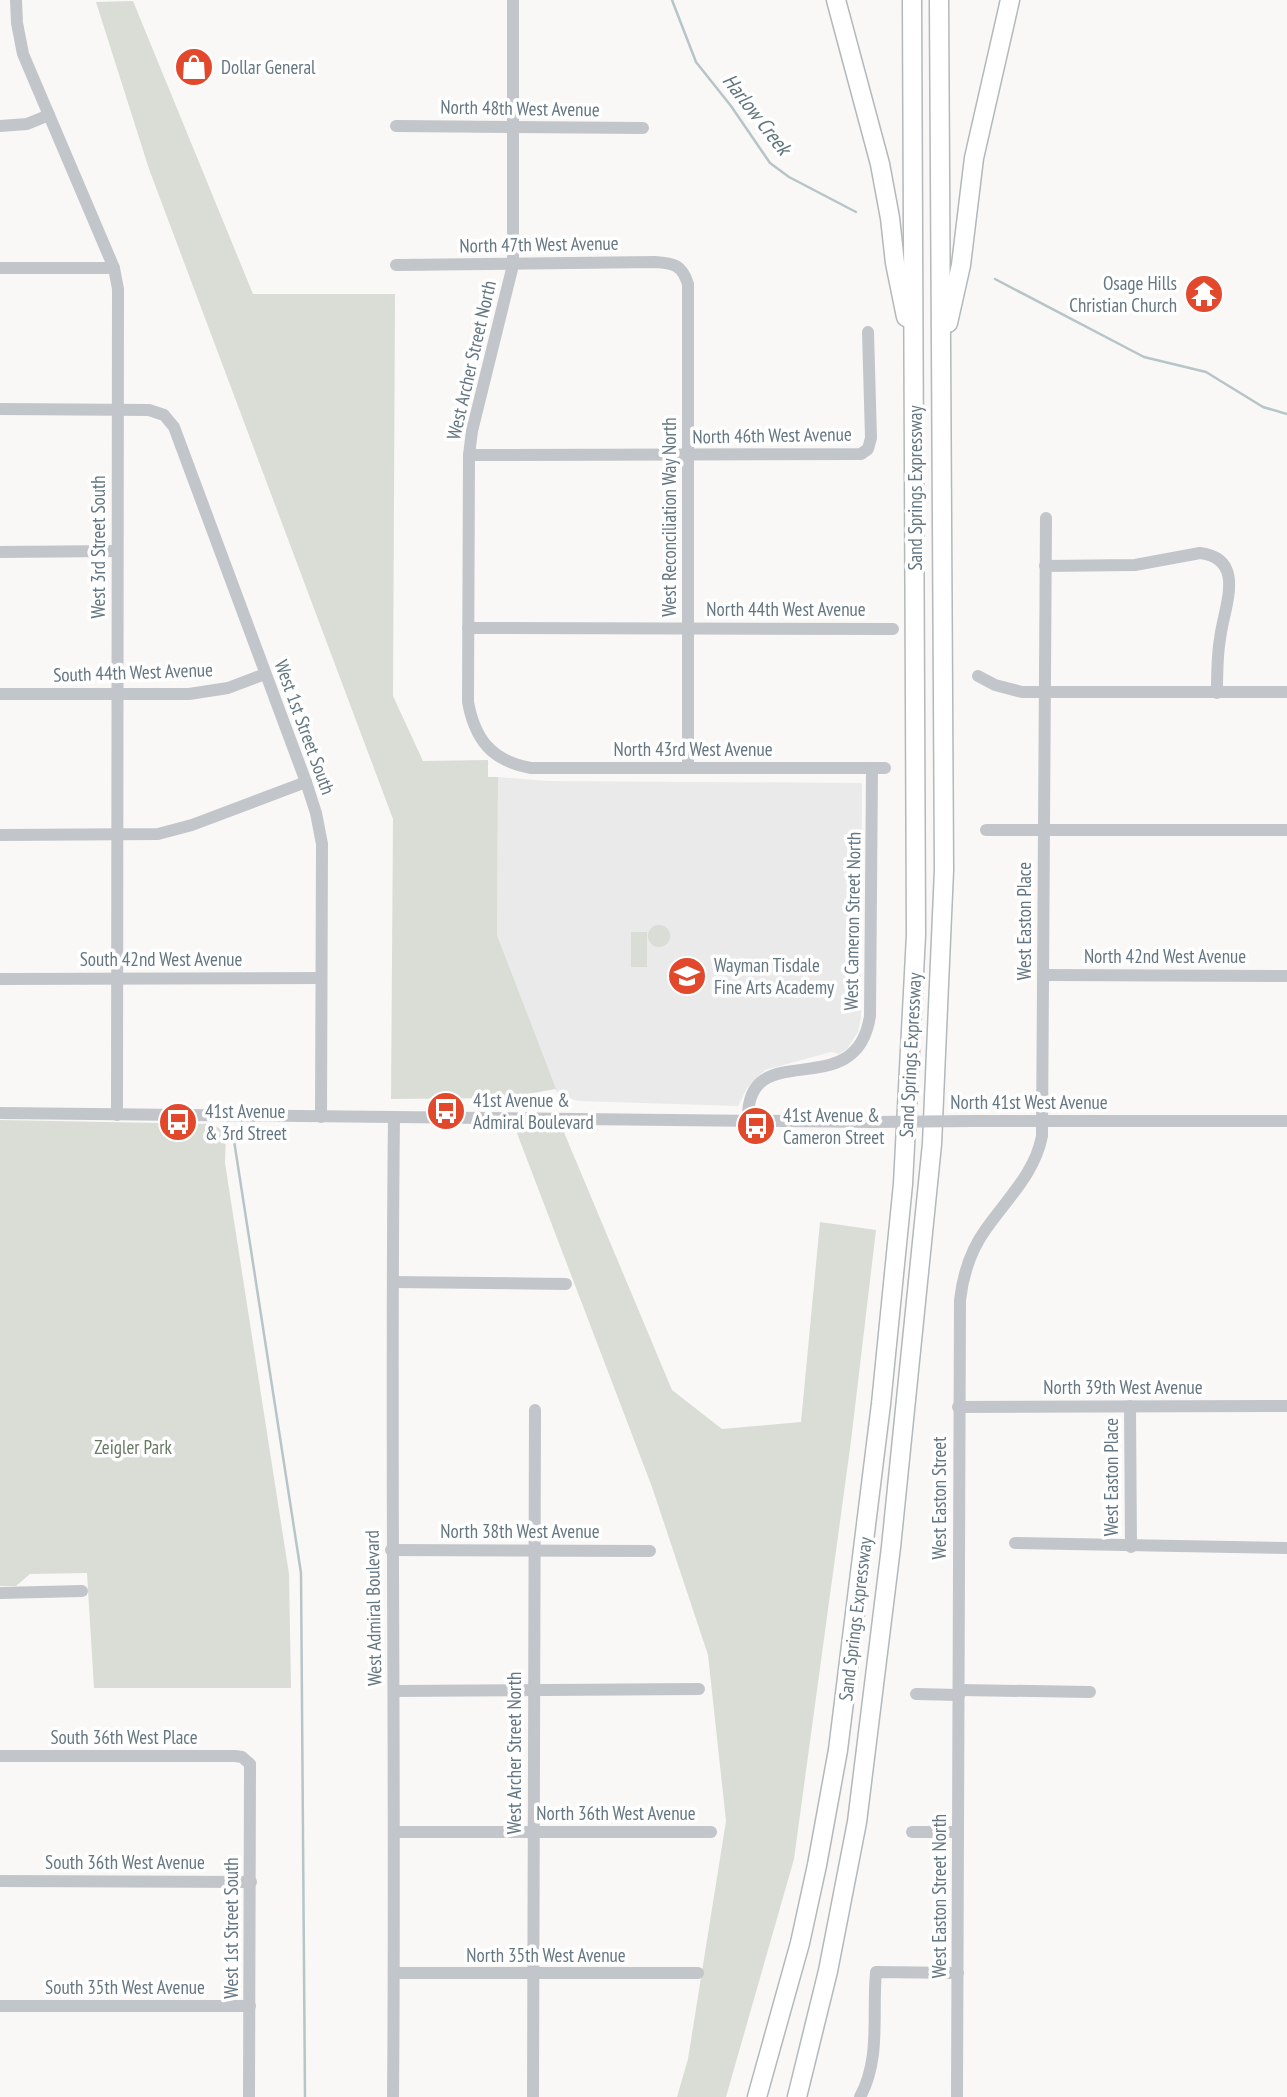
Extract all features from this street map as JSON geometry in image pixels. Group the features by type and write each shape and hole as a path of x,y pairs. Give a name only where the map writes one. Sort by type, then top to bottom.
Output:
{"highway":[{"path":"836,0 880,164 895,263 914,353"},
{"name":"Sand Springs Expressway","path":"757,2097 800,1943 838,1751 857,1612 901,1206 916,935 912,0"},
{"name":"Sand Springs Expressway","path":"797,2097 828,1971 857,1822 892,1533 929,1184 941,982 944,870 939,0"},
{"path":"941,352 961,265 974,158 1010,0"}],"street":[{"name":"West 3rd Street South","path":"16,0 23,54 114,268 118,289 117,1115"},
{"name":"West Archer Street North","path":"503,760 484,743 471,718 468,702 469,455 472,431 513,265 513,0"},
{"path":"0,126 27,124 48,114"},
{"name":"North 48th West Avenue","path":"396,126 643,128"},
{"name":"North 47th West Avenue","path":"396,265 655,262 674,264 682,268"},
{"path":"0,268 114,268"},
{"name":"West Reconciliation Way North","path":"682,268 688,284 688,768"},
{"name":"North 46th West Avenue","path":"469,455 855,455 865,452 871,438 868,332"},
{"name":"West 1st Street South","path":"0,410 154,411 164,415 173,427 316,813 322,844 321,1117"},
{"name":"West Easton Place","path":"960,1300 962,1278 978,1241 1035,1162 1040,1146 1046,518"},
{"path":"0,552 117,551"},
{"path":"1045,566 1135,565 1200,553 1215,557 1224,566 1229,577 1230,590 1219,641 1217,693"},
{"name":"North 44th West Avenue","path":"468,628 893,629"},
{"name":"South 44th West Avenue","path":"0,694 209,692 265,674"},
{"path":"978,676 1012,690 1044,693 1287,692"},
{"name":"North 43rd West Avenue","path":"503,760 531,768 879,768"},
{"name":"West Cameron Street North","path":"748,1121 748,1104 753,1092 766,1079 786,1071 839,1063 855,1052 866,1037 870,1016 879,768"},
{"path":"0,835 158,834 174,831 306,782"},
{"path":"986,830 1287,830"},
{"name":"North 42nd West Avenue","path":"1043,975 1287,976"},
{"name":"South 42nd West Avenue","path":"0,979 321,978"},
{"name":"North 41st West Avenue","path":"0,1113 871,1122 1287,1121"},
{"name":"West Admiral Boulevard","path":"393,2097 395,1832 391,1550 394,1118"},
{"path":"393,1282 566,1284"},
{"name":"West Easton Street","path":"959,1692 960,1300"},
{"name":"West Easton Place","path":"1130,1406 1131,1547"},
{"name":"North 39th West Avenue","path":"958,1407 1287,1406"},
{"name":"West Archer Street North","path":"533,2097 535,1410"},
{"path":"1015,1543 1287,1548"},
{"name":"North 38th West Avenue","path":"391,1550 650,1551"},
{"path":"0,1593 82,1591"},
{"path":"394,1690 699,1689"},
{"name":"West Easton Street North","path":"957,2097 959,1692"},
{"path":"916,1694 1090,1692"},
{"name":"South 36th West Place","path":"0,1756 235,1756 247,1760"},
{"name":"West 1st Street South","path":"247,1760 251,1769 249,2097"},
{"name":"North 36th West Avenue","path":"395,1832 711,1832"},
{"path":"912,1832 958,1832"},
{"name":"South 36th West Avenue","path":"0,1881 251,1882"},
{"path":"860,2097 873,2062 876,1972 958,1973"},
{"name":"North 35th West Avenue","path":"394,1973 698,1973"},
{"name":"South 35th West Avenue","path":"0,2006 250,2006"}],"shaded area":[{"name":"Wayman Tisdale Fine Arts Academy","path":"498,777 548,781 862,783 861,1017 858,1032 847,1049 839,1054 831,1052 765,1070 747,1088 738,1106 579,1101 558,1096 497,935"}],"green space":[{"path":"133,1 253,294 395,294 393,696 423,761 488,760 488,777 498,777 497,935 556,1089 504,1098 391,1099 393,819 149,169 96,2"},
{"path":"659,925 667,928 670,936 667,944 659,947 651,944 648,936 651,928"},
{"path":"631,932 647,932 647,967 631,967"},
{"name":"Zeigler Park","path":"0,1120 212,1124 226,1132 225,1163 289,1574 291,1688 94,1688 87,1573 30,1574 16,1586 0,1586"},
{"path":"515,1128 563,1130 672,1390 722,1429 801,1422 820,1222 876,1230 851,1441 794,1859 726,2097 677,2097 688,2059 726,1821 708,1655 652,1487"}],"waterway":[{"name":"Harlow Creek","path":"672,0 696,62 731,106 770,163 789,177 856,212"},
{"name":"Harlow Creek","path":"995,279 1144,357 1206,372 1263,407 1287,414"},
{"path":"233,1134 301,1573 305,2097"}],"place":[{"name":"Dollar General","path":"194,67"},
{"name":"Osage Hills Christian Church","path":"1204,294"},
{"name":"Wayman Tisdale Fine Arts Academy","path":"687,976"},
{"name":"41st Avenue & Admiral Boulevard","path":"446,1111"},
{"name":"41st Avenue & 3rd Street","path":"178,1122"},
{"name":"41st Avenue & Cameron Street","path":"756,1126"}]}
